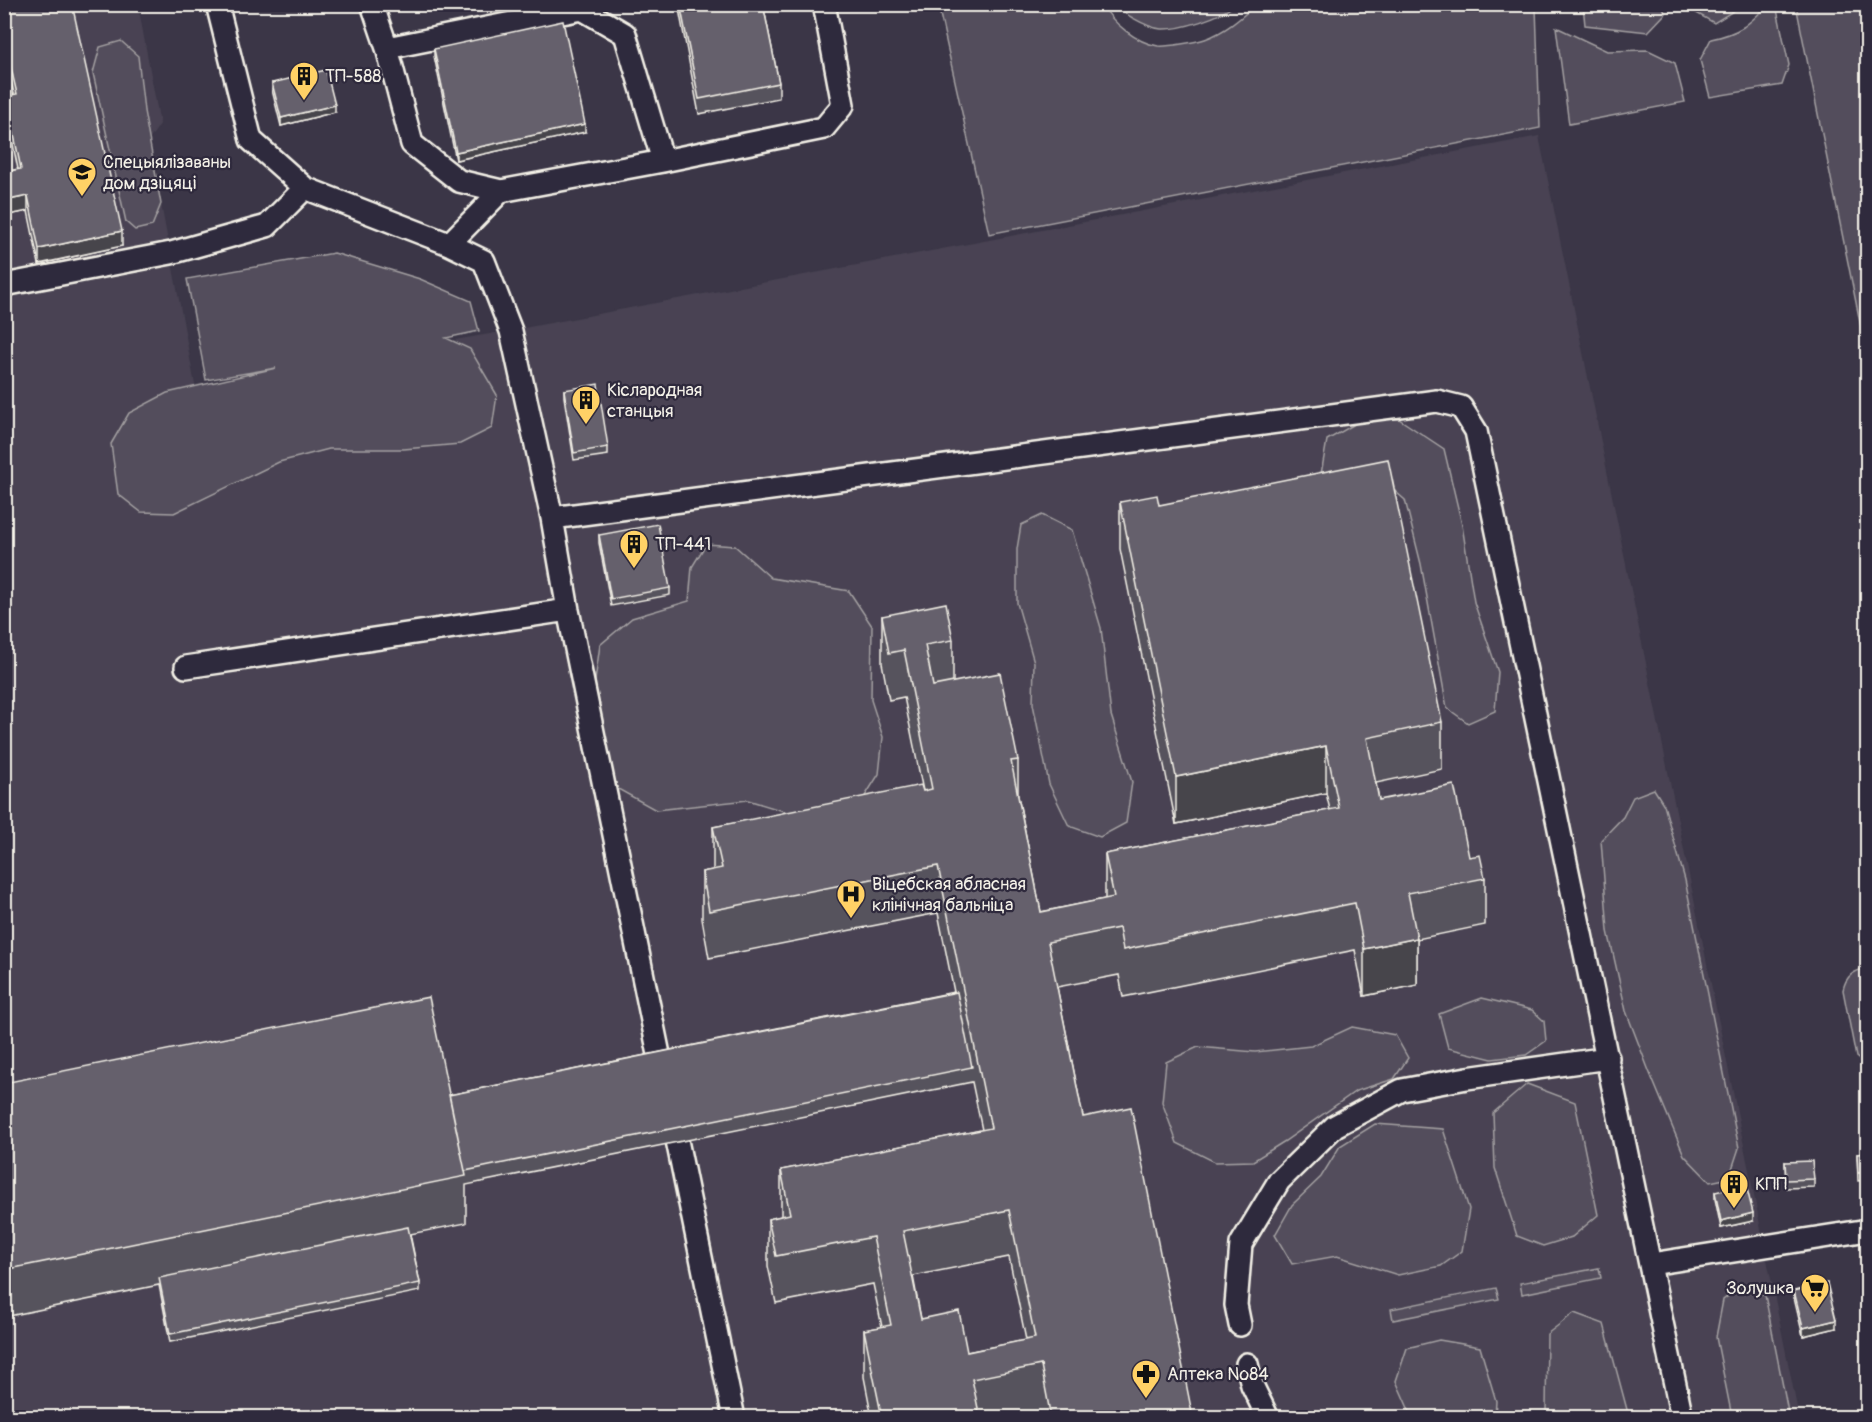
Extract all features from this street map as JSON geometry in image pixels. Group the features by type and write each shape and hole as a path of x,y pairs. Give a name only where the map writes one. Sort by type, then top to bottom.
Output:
{"lane":[{"path":"218,4 251,140 305,188 449,244 484,261 507,321 552,518 568,610 734,1418"},
{"path":"372,4 387,48 412,144 459,181 501,190 663,161 824,128 843,105 824,4"},
{"path":"387,48 582,9 626,34 663,161"},
{"path":"4,285 171,253 267,225 305,188"},
{"path":"449,244 501,190"},
{"path":"552,518 1437,402 1461,407 1476,432 1682,1418"},
{"path":"186,666 568,610"},
{"path":"1240,1325 1236,1305 1241,1244 1279,1181 1335,1126 1402,1090 1467,1078 1608,1058"},
{"path":"1651,1264 1868,1230"},
{"path":"1247,1364 1252,1384 1268,1418"}],"shaded area":[{"path":"1689,4 1743,5 1714,23 1691,10"},
{"name":"Віцебская абласная клінічная бальніца","path":"5,5 138,5 160,124 149,140 195,385 524,328 1539,136 1799,1417 5,1418"},
{"path":"938,5 1103,5 1112,19 1126,31 1142,41 1162,46 1195,42 1219,33 1255,5 1531,5 1536,7 1540,128 989,234"},
{"path":"1118,5 1234,5 1200,22 1161,29 1134,19 1123,12"},
{"path":"1583,5 1663,5 1665,14 1648,32 1585,25"},
{"path":"1768,5 1776,5 1789,65 1782,85 1710,97 1700,60 1711,39 1743,27"},
{"path":"1796,5 1867,5 1867,357"},
{"path":"1556,27 1607,51 1648,50 1675,63 1685,102 1569,124"},
{"path":"121,41 138,56 144,111 161,204 152,226 135,230 126,222 93,73 100,47"},
{"path":"334,253 420,279 471,301 479,331 446,338 470,349 497,395 492,428 460,444 404,449 329,449 279,462 174,513 141,512 118,494 111,444 129,413 167,393 276,368 206,380 187,279"},
{"path":"1399,419 1444,449 1462,525 1474,602 1498,672 1495,711 1468,723 1447,708 1421,564 1405,500 1375,474 1321,474 1327,440 1360,421"},
{"path":"1042,515 1072,530 1101,628 1111,715 1132,782 1126,823 1100,837 1069,826 1049,784 1033,704 1034,662 1017,603 1017,549 1021,525"},
{"path":"706,544 735,546 771,578 849,591 872,626 871,700 883,737 879,774 862,801 790,813 748,800 656,810 618,789 599,739 594,688 600,645 632,618 689,601 692,567"},
{"path":"1654,789 1664,805 1685,880 1739,1148 1729,1178 1710,1182 1684,1155 1649,1071 1626,1011 1608,931 1601,840 1623,817 1633,797"},
{"path":"1868,968 1867,1063 1856,1057 1843,990 1851,975"},
{"path":"1482,998 1532,1010 1544,1021 1546,1041 1526,1055 1492,1059 1448,1048 1439,1014"},
{"path":"1352,1027 1395,1035 1408,1058 1394,1079 1356,1091 1253,1161 1215,1162 1177,1143 1162,1102 1166,1062 1198,1047 1255,1052 1311,1046"},
{"path":"1527,1084 1575,1102 1598,1215 1572,1237 1543,1246 1517,1236 1495,1168 1493,1113"},
{"path":"1375,1124 1443,1129 1469,1209 1462,1251 1441,1266 1398,1275 1337,1256 1292,1264 1275,1235 1292,1205 1321,1177 1340,1146"},
{"path":"1599,1268 1601,1278 1522,1294 1520,1283"},
{"path":"1740,1287 1765,1295 1789,1417 1732,1417 1716,1337 1723,1300"},
{"path":"1496,1288 1499,1299 1393,1320 1391,1309"},
{"path":"1574,1313 1604,1324 1629,1417 1548,1417 1546,1412 1547,1334"},
{"path":"1439,1340 1480,1347 1496,1401 1495,1417 1412,1417 1396,1381 1407,1348"}],"building":[{"path":"4,4 72,4 122,231 39,249 28,196 4,201 4,172 21,169 6,96 17,94 4,38"},
{"path":"680,4 763,4 779,83 699,99"},
{"path":"563,21 585,124 456,152 434,49"},
{"name":"ТП-588","path":"326,70 335,105 281,118 272,83"},
{"name":"Кіслародная станцыя","path":"598,384 608,447 574,453 564,390"},
{"path":"1388,459 1442,722 1367,738 1379,800 1454,785 1469,857 1480,855 1485,878 1408,893 1417,938 1364,949 1355,903 1123,950 1119,928 1048,942 1083,1117 1131,1107 1193,1418 1051,1418 1041,1365 972,1379 980,1418 882,1418 864,1330 891,1325 873,1237 776,1256 768,1219 790,1214 781,1170 991,1128 938,866 709,911 702,872 722,868 713,827 921,785 923,791 932,789 904,650 889,653 882,616 946,603 953,640 925,645 933,686 1000,673 1018,760 1011,761 1041,912 1114,897 1105,854 1339,808 1326,746 1176,777 1120,502 1157,495 1159,505","holes":["1009,1210 1035,1338 967,1352 959,1311 921,1319 903,1231"]},
{"name":"ТП-441","path":"658,524 670,588 611,599 599,535"},
{"path":"957,992 972,1067 465,1171 449,1095"},
{"path":"429,997 466,1176 4,1270 4,1083"},
{"path":"1868,1153 1868,1173 1858,1173 1857,1154"},
{"path":"1812,1161 1814,1179 1786,1180 1785,1162"},
{"name":"КПП","path":"1746,1185 1753,1213 1721,1221 1715,1192"},
{"path":"408,1227 420,1283 170,1334 159,1278"},
{"name":"Золушка","path":"1827,1283 1836,1320 1803,1328 1794,1291"}],"place":[{"name":"ТП-588","path":"304,102"},
{"name":"Спецыялізаваны дом дзіцяці","path":"82,198"},
{"name":"Кіслародная станцыя","path":"586,426"},
{"name":"ТП-441","path":"634,570"},
{"name":"Віцебская абласная клінічная бальніца","path":"851,920"},
{"name":"КПП","path":"1734,1210"},
{"name":"Золушка","path":"1815,1314"},
{"name":"Аптека №84","path":"1146,1400"}]}
